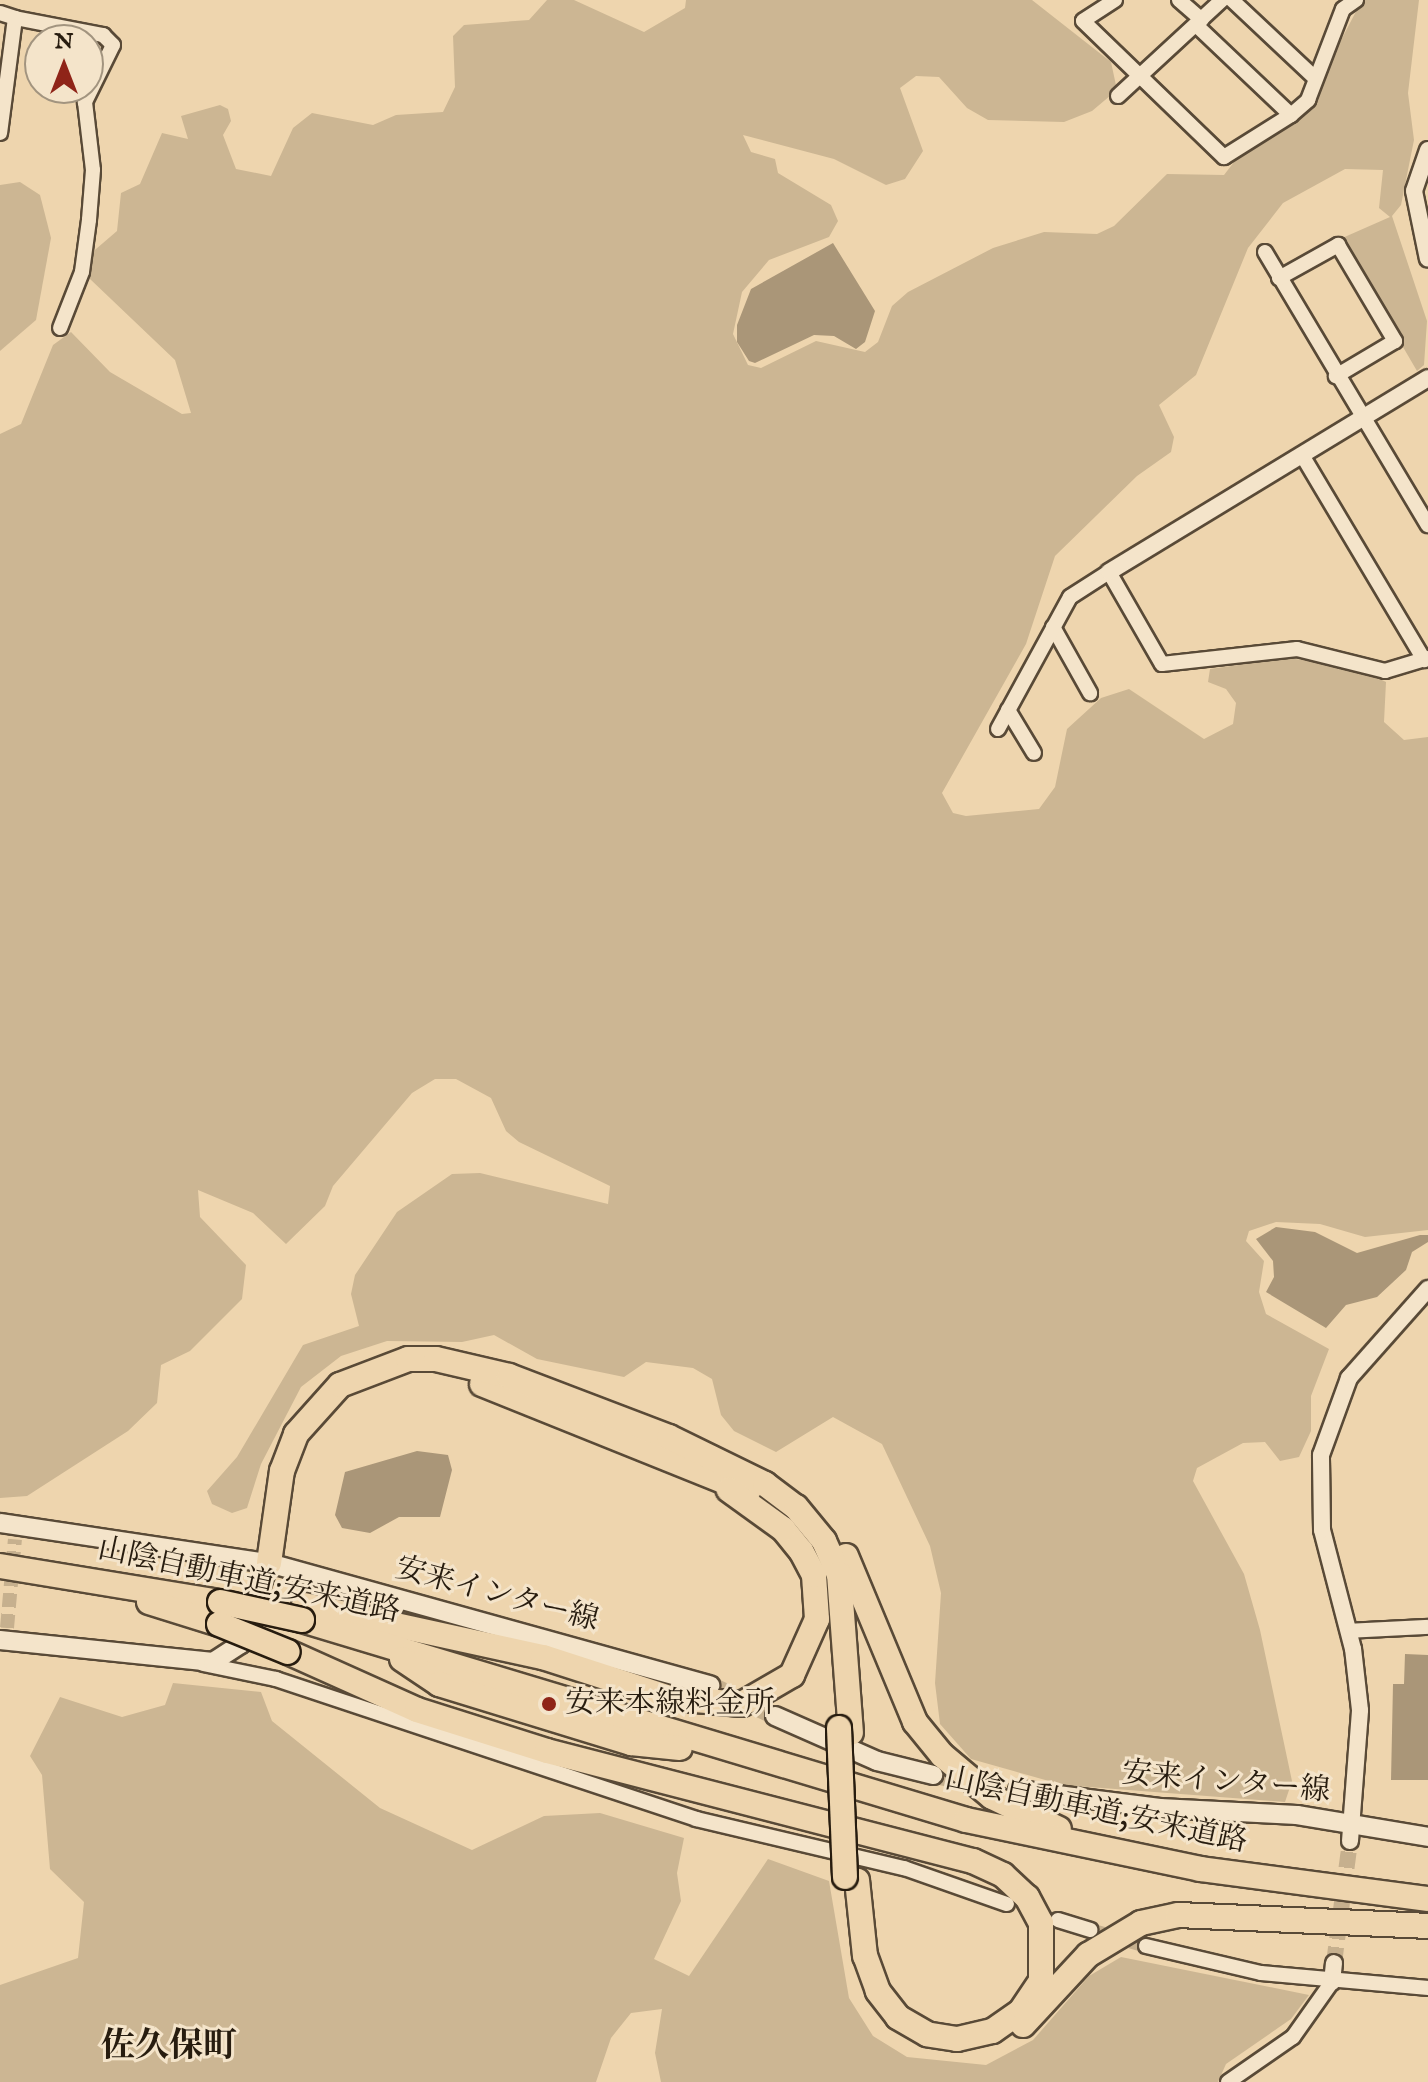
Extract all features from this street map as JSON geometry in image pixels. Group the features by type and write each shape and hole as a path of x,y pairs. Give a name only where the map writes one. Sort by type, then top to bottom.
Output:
{"highway":[{"path":"269,1563 282,1471 296,1434 340,1385 372,1368 408,1359 475,1367 668,1449 765,1484 796,1507 824,1541 845,1610 845,1731 851,1879 849,1932 865,1991 900,2032 928,2047 951,2049 1007,2038 1088,1955 1141,1923 1178,1915 1428,1926"},
{"path":"48,1575 220,1606 543,1657 670,1698 710,1706 767,1694 792,1675 809,1647 817,1619 814,1575 783,1529 762,1511 668,1449"},
{"path":"668,1449 772,1473 807,1498 851,1567 893,1681 942,1755 1021,1814 1096,1838 1120,1854"},
{"path":"0,1569 220,1606 288,1652 417,1710 547,1751 973,1861 1003,1875 1027,1897 1041,1923 1041,1981 1021,2011 992,2031 957,2039 927,2034 898,2017 878,1991 865,1956 851,1879"},
{"name":"山陰自動車道;安来道路","path":"302,1617 402,1653 439,1684 631,1743 707,1747 966,1820 1120,1854 1428,1899"}],"main road":[{"name":"安来インター線","path":"11,1529 269,1563 710,1685"},
{"path":"4,1637 200,1663 220,1659 241,1644 269,1563"},
{"path":"775,1716 877,1761 933,1775"},
{"name":"安来インター線","path":"1018,1790 1352,1822 1428,1837"}],"street":[{"path":"1115,0 1083,21 1224,157 1291,115 1308,100 1315,78 1336,41 1340,4 1356,0"},
{"path":"1179,0 1291,115"},
{"path":"1118,96 1222,0"},
{"path":"1232,0 1315,78"},
{"path":"0,13 103,35 113,45 85,102 93,170 89,220 82,272 60,328"},
{"path":"0,133 15,18"},
{"path":"1428,150 1414,191 1428,259"},
{"path":"1279,278 1338,245 1395,341 1336,376"},
{"path":"1265,252 1336,376 1428,525"},
{"path":"998,729 1070,597 1427,381"},
{"path":"1109,572 1162,664 1297,649 1385,671 1426,659 1302,455"},
{"path":"1053,627 1090,693"},
{"path":"1008,710 1034,753"},
{"path":"1350,1841 1360,1710 1348,1631 1322,1530 1323,1442 1349,1378 1428,1289"},
{"path":"1348,1631 1428,1627"},
{"path":"200,1663 276,1679 696,1819 904,1868 1007,1904"},
{"path":"1058,1920 1090,1930"},
{"path":"1146,1946 1332,1982 1428,1988"},
{"path":"1228,2082 1293,2037 1332,1982 1334,1963"}],"shaded area":[{"path":"547,0 574,0 644,32 685,8 686,0 1032,0 1111,62 1117,90 1092,111 1064,122 988,120 967,108 939,77 916,76 900,88 923,151 905,179 886,185 834,159 743,135 751,152 775,159 778,173 831,205 838,221 829,237 769,260 742,292 733,334 748,365 761,368 816,341 865,352 878,342 892,306 908,292 993,248 1044,232 1097,234 1114,226 1167,174 1224,175 1244,149 1304,111 1362,0 1419,0 1408,93 1414,140 1401,205 1392,216 1427,321 1424,365 1417,371 1340,239 1390,217 1379,208 1383,170 1345,169 1283,203 1248,248 1196,375 1159,405 1174,437 1171,452 1137,476 1055,556 1026,644 942,793 953,813 966,816 1039,809 1055,787 1067,729 1101,698 1129,689 1204,739 1233,724 1236,703 1226,689 1208,682 1210,669 1289,658 1359,669 1386,682 1384,722 1404,740 1428,737 1428,1230 1365,1237 1320,1224 1276,1222 1249,1231 1246,1241 1264,1261 1259,1292 1266,1314 1329,1349 1311,1396 1311,1431 1299,1457 1280,1461 1265,1442 1243,1443 1197,1468 1193,1481 1244,1574 1260,1630 1292,1781 1285,1802 1063,1785 971,1759 940,1724 935,1683 941,1593 930,1546 882,1444 833,1417 776,1452 734,1431 721,1415 712,1379 693,1368 646,1362 624,1377 537,1359 494,1335 462,1342 387,1341 341,1356 301,1387 261,1464 247,1508 232,1513 212,1504 207,1491 237,1457 303,1345 359,1326 351,1294 355,1275 397,1212 452,1174 480,1173 608,1204 610,1186 519,1142 506,1131 491,1098 456,1079 435,1079 412,1093 333,1186 325,1206 286,1244 253,1213 198,1190 200,1217 246,1265 242,1299 190,1351 161,1365 157,1403 128,1431 27,1496 0,1498 0,434 21,424 53,345 71,332 110,372 182,414 191,413 175,360 90,279 89,255 117,231 121,193 140,184 162,133 188,139 181,116 220,105 228,109 231,121 223,135 236,169 271,176 293,128 312,113 373,125 396,115 443,112 455,87 453,36 464,25 529,20"},
{"path":"20,182 40,195 51,238 36,320 0,351 0,185"},
{"path":"833,243 875,311 865,342 856,349 834,336 814,335 755,363 749,361 737,342 737,325 751,289"},
{"path":"1276,1227 1315,1232 1357,1253 1420,1235 1428,1235 1428,1242 1412,1252 1406,1270 1377,1297 1346,1305 1326,1328 1266,1292 1274,1277 1273,1261 1256,1239"},
{"path":"417,1451 448,1455 452,1470 440,1517 399,1517 370,1533 342,1528 335,1515 345,1472"},
{"path":"1405,1654 1428,1655 1428,1780 1391,1780 1393,1684 1404,1684"},
{"path":"173,1683 261,1692 272,1721 380,1808 472,1850 544,1816 600,1813 684,1838 677,1873 681,1901 654,1959 689,1976 768,1859 829,1881 849,1998 873,2036 907,2057 986,2065 1033,2040 1089,1976 1121,1957 1309,1995 1291,2019 1226,2064 1218,2082 661,2082 655,2053 662,2009 631,2013 611,2038 596,2082 0,2082 0,1985 78,1958 84,1902 50,1869 42,1775 30,1756 60,1697 122,1717 165,1705"}],"tunnel":[{"path":"7,1628 15,1539"},
{"path":"710,1685 775,1716"},
{"path":"933,1775 1018,1790"},
{"path":"1334,1963 1350,1841"},
{"path":"1090,1930 1146,1946"}],"place":[{"name":"安来本線料金所","path":"549,1704"}],"district":[{"name":"佐久保町","path":"169,2047"}]}
